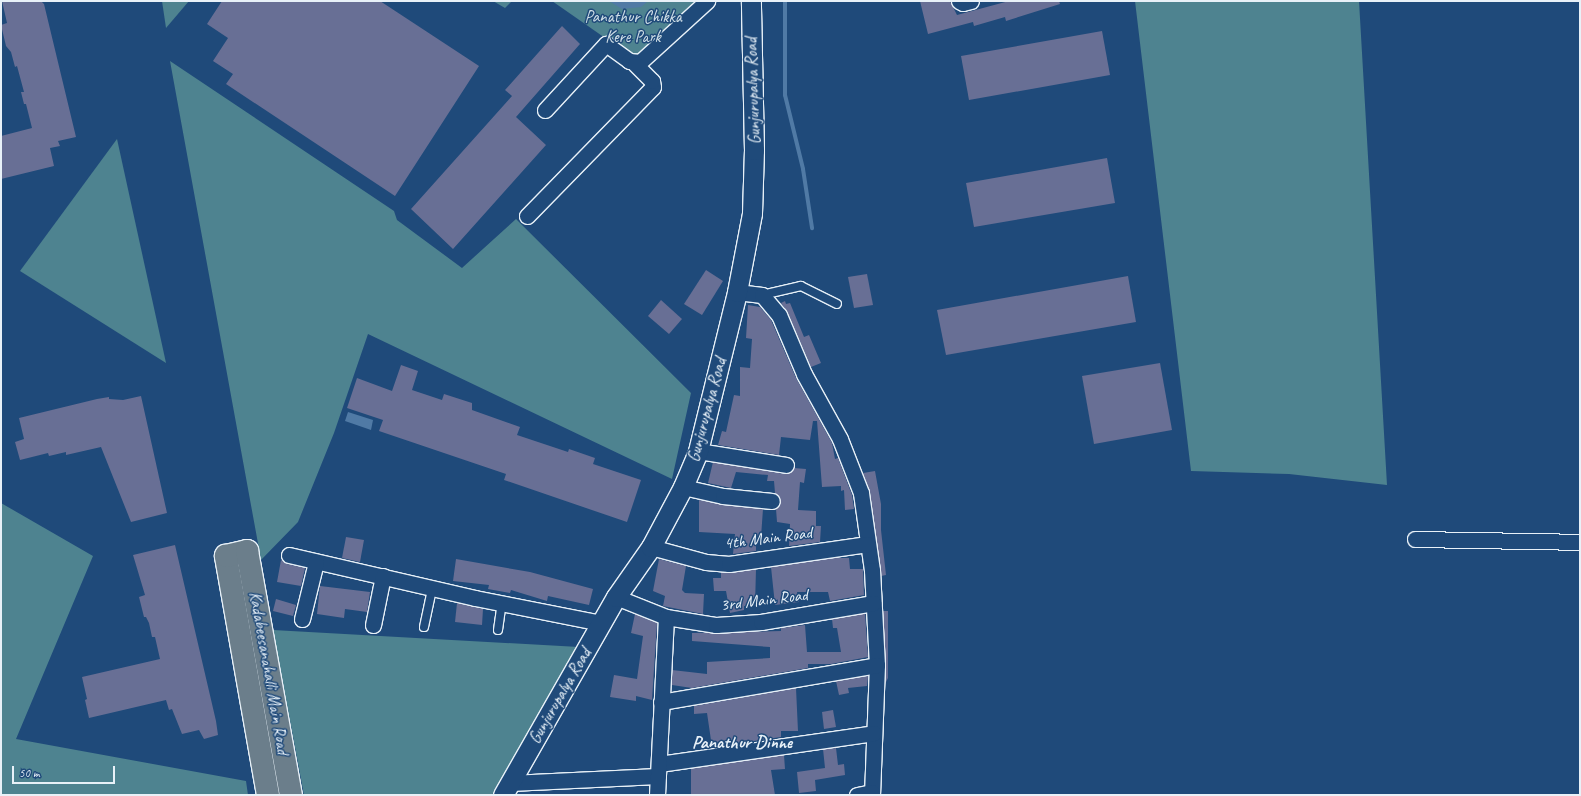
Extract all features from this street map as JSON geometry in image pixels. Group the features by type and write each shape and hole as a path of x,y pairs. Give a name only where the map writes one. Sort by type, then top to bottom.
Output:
{"main road":[{"name":"Kadabeesanahalli Main Road","path":"268,795 226,556 247,551 291,795"}],"street":[{"path":"635,64 640,62 707,1"},
{"name":"Gunjurupalya Road","path":"506,789 616,597 651,547 683,487 698,451 737,292 752,213 754,150 751,1"},
{"path":"959,1 963,3 971,1"},
{"path":"527,216 653,87 652,81 635,64 606,44 545,110"},
{"path":"737,292 762,295 779,315 804,374 840,439 861,493 868,544 877,665 872,794 857,795"},
{"path":"698,451 786,465"},
{"path":"683,487 723,496 772,501"},
{"path":"1415,539 1580,542"},
{"name":"4th Main Road","path":"651,547 706,562 729,564 868,544"},
{"path":"289,555 432,588 601,623"},
{"path":"302,619 316,562"},
{"path":"373,626 383,576"},
{"name":"3rd Main Road","path":"616,597 666,617 716,625 753,623 873,603"},
{"path":"656,795 666,617"},
{"path":"661,702 877,665"},
{"path":"506,789 658,770 874,733"}],"lane":[{"path":"762,295 801,286 837,304"},
{"path":"424,627 432,588"},
{"path":"498,630 502,603"}],"green space":[{"path":"162,1 189,1 166,28"},
{"path":"493,1 512,1 505,8"},
{"name":"Panathur Chikka Kere Park","path":"552,1 695,1 643,52 631,56"},
{"path":"1135,1 1359,1 1387,485 1289,474 1191,471"},
{"path":"170,61 394,211 397,220 462,268 516,219 691,393 672,479 368,334 334,433 298,522 261,560"},
{"path":"117,139 166,363 20,271"},
{"path":"1,503 93,556 16,739 246,781 248,795 1,795"},
{"path":"273,630 579,647 492,795 304,795"}],"water":[{"path":"609,1 648,1 641,7 622,9"},
{"path":"348,412 373,420 371,430 345,421"}],"building":[{"path":"2,1 41,1 44,4 76,137 58,141 60,146 50,148 54,166 1,179 1,136 32,128 26,104 24,104 21,92 24,92 17,66 15,67 11,52 6,46 1,25 7,23"},
{"path":"222,1 380,1 479,66 395,196 226,84 233,74 213,61 228,38 207,24"},
{"path":"920,1 950,1 957,15 1009,1 1059,1 1060,4 1006,21 1005,17 974,26 973,22 928,34"},
{"path":"562,26 580,44 516,117 546,145 453,249 411,209 512,96 505,90"},
{"path":"1102,31 1110,75 969,100 961,56"},
{"path":"1107,158 1115,203 974,227 966,183"},
{"path":"706,270 723,281 702,315 684,304"},
{"path":"867,274 873,305 854,308 848,277"},
{"path":"1128,276 1136,322 946,355 937,310"},
{"path":"661,300 682,319 669,334 648,316"},
{"path":"785,301 786,304 790,303 804,337 809,335 821,363 811,367 787,311 781,303"},
{"path":"748,305 760,307 771,320 796,378 832,443 835,459 838,458 852,495 854,509 845,510 844,490 841,491 841,486 822,487 817,421 813,421 810,440 781,437 779,455 718,445 722,431 726,432 734,395 740,396 740,367 750,368 752,339 746,338"},
{"path":"1160,363 1172,430 1094,444 1082,376"},
{"path":"401,365 418,371 412,390 442,400 444,394 472,403 472,410 520,427 517,435 568,452 569,449 595,458 593,464 641,480 627,522 504,480 506,474 379,431 383,420 347,408 357,378 392,391"},
{"path":"141,396 167,513 131,522 101,447 66,455 66,452 49,456 48,453 20,460 15,442 24,439 19,418 97,399 109,397 109,399 123,400"},
{"path":"713,462 785,474 790,473 794,468 806,469 804,483 800,482 798,510 816,511 816,526 821,526 820,542 789,546 790,524 777,522 776,509 779,506 780,498 775,493 774,481 767,481 768,475 736,472 731,488 708,483"},
{"path":"875,471 881,504 881,530 886,575 881,576 870,492 863,473"},
{"path":"699,500 763,509 761,537 756,537 756,551 733,554 735,534 699,532"},
{"path":"346,537 364,540 360,562 342,558"},
{"path":"175,545 216,721 218,735 204,739 199,730 182,734 172,709 169,710 166,700 89,718 85,700 87,699 82,677 160,659 155,637 152,637 149,623 146,617 144,617 139,597 145,595 133,555"},
{"path":"831,558 849,558 850,569 863,569 864,595 830,601 828,592 797,592 799,602 775,605 771,567"},
{"path":"456,559 530,572 593,589 589,605 548,596 547,601 511,590 510,593 488,589 489,585 453,581"},
{"path":"659,559 686,566 682,590 685,593 704,594 703,614 663,606 665,596 653,591"},
{"path":"281,560 287,564 305,568 301,586 277,582"},
{"path":"756,569 755,606 744,606 744,610 730,613 726,591 714,591 713,578 721,578 721,572"},
{"path":"320,586 370,592 367,612 345,609 344,618 317,614"},
{"path":"276,599 296,605 293,616 273,611"},
{"path":"457,603 483,609 482,625 455,622"},
{"path":"883,611 888,611 888,678 885,684"},
{"path":"865,613 868,657 831,664 808,664 808,668 692,688 672,685 672,670 707,674 707,662 770,658 770,647 692,641 692,633 781,631 781,628 805,625 807,652 841,652 837,628 833,628 832,619"},
{"path":"635,614 657,623 652,700 636,696 636,701 610,697 614,675 637,679 643,636 631,633"},
{"path":"868,676 867,686 848,688 849,693 839,695 836,681"},
{"path":"796,688 798,731 781,731 781,737 712,747 707,713 694,714 694,706"},
{"path":"833,710 836,727 824,729 822,712"},
{"path":"836,748 838,765 844,764 845,775 815,780 816,791 799,793 797,772 825,768 823,749"},
{"path":"784,755 785,769 771,770 775,795 691,795 691,768"}],"waterway":[{"path":"785,1 785,95 803,169 812,228"}],"district":[{"name":"Panathur Dinne","path":"742,742"}]}
